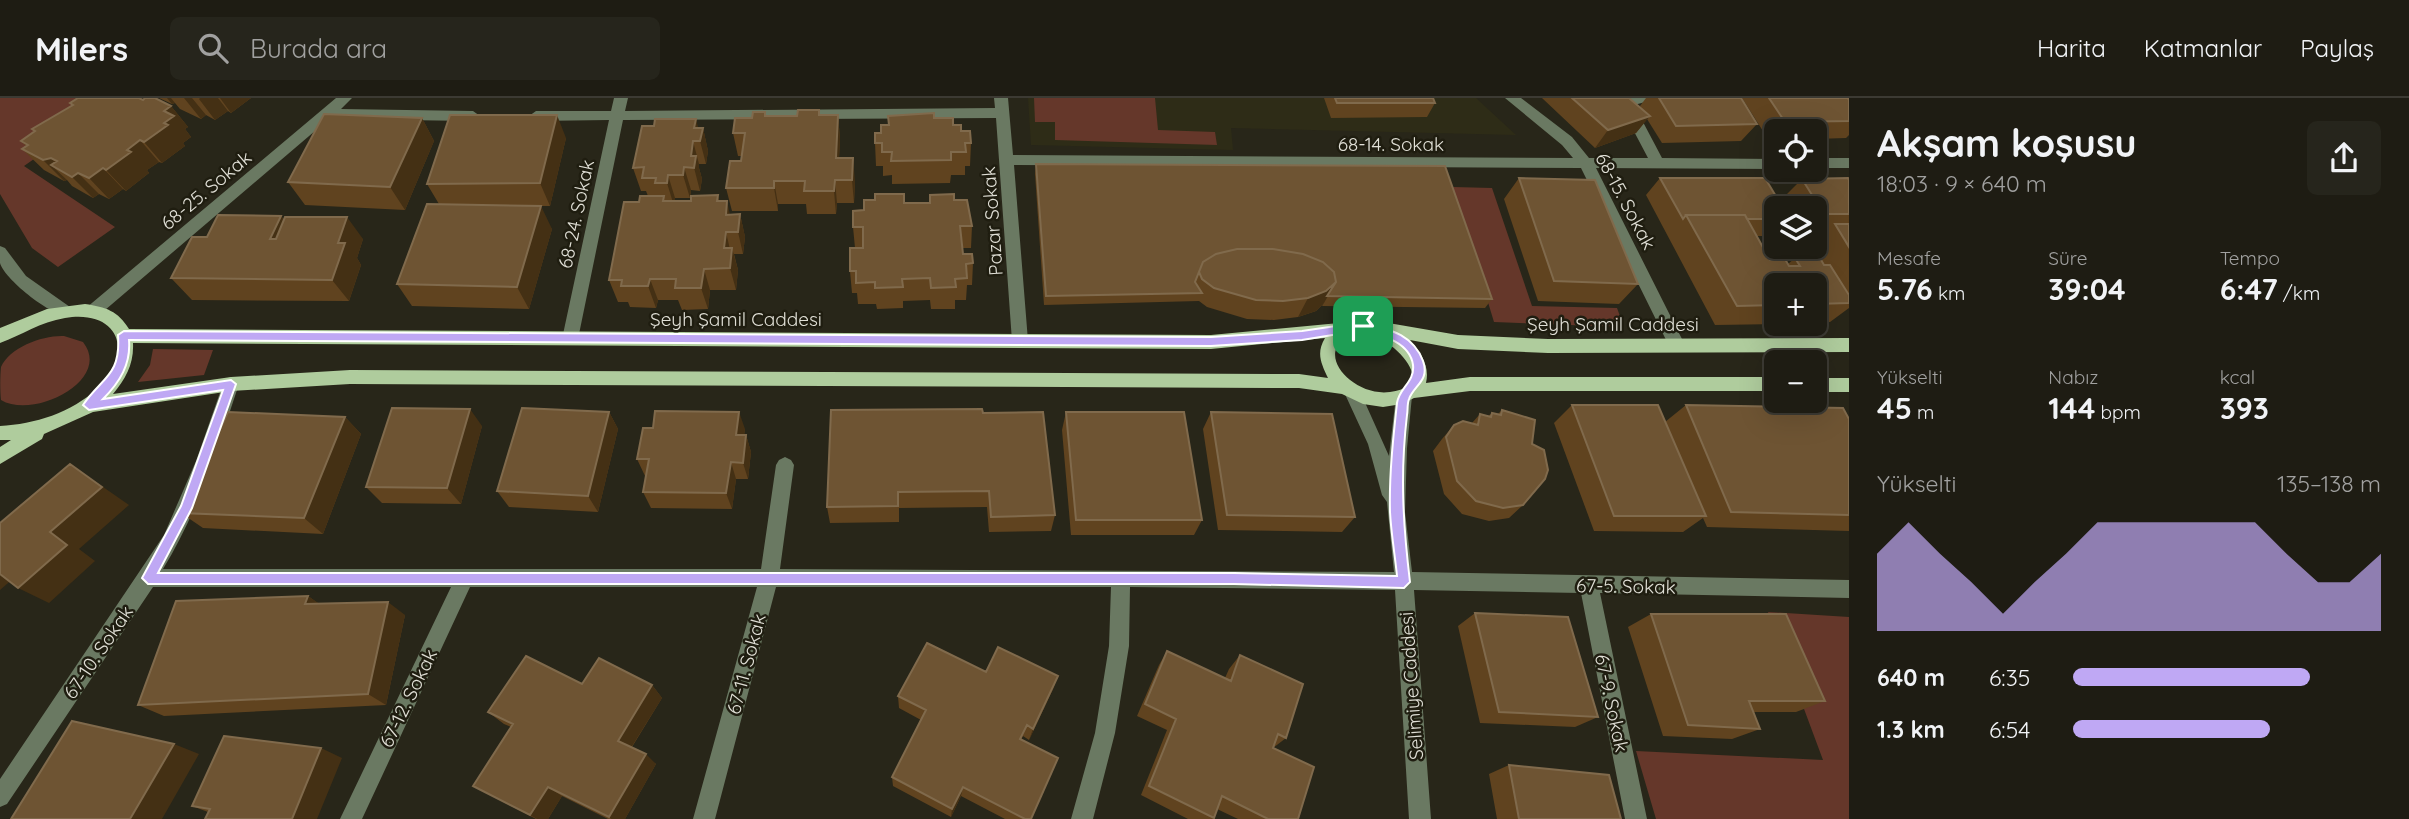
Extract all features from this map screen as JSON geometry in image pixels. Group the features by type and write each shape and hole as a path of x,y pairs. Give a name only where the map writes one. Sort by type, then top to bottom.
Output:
{"main road":[{"path":"0,337 34,318 64,311 92,312 108,317 118,326 124,335 125,353 111,384 89,405 0,456"},
{"path":"1348,389 1334,377 1326,358 1331,340 1348,328 1363,326 1379,328 1402,340 1416,358 1419,377 1407,394"},
{"name":"Şeyh Şamil Caddesi","path":"124,335 1211,342 1302,335 1348,328"},
{"name":"Şeyh Şamil Caddesi","path":"1379,328 1458,342 1548,346 1849,345"},
{"path":"89,405 231,384 350,377 1299,380 1348,389 1375,400 1470,384 1764,384"},
{"path":"1827,385 1848,387"},
{"path":"0,433 44,429"}],"street":[{"name":"68-25. Sokak","path":"92,312 345,98"},
{"name":"68-24. Sokak","path":"569,339 621,98"},
{"name":"68-15. Sokak","path":"1512,98 1567,141 1587,165 1677,345"},
{"path":"1644,98 1626,103 1658,164"},
{"path":"523,116 1002,105"},
{"name":"Pazar Sokak","path":"1002,105 1020,341"},
{"path":"326,114 483,116"},
{"name":"68-14. Sokak","path":"1006,160 1764,164"},
{"path":"1827,163 1849,163"},
{"path":"0,252 20,280 64,311"},
{"name":"67-10. Sokak","path":"0,797 148,578 186,508 231,384"},
{"name":"Selimiye Caddesi","path":"1348,389 1377,444 1396,512"},
{"name":"Selimiye Caddesi","path":"1407,394 1398,448 1396,512 1404,582 1420,819"},
{"name":"67-11. Sokak","path":"704,819 769,578 785,465"},
{"name":"67-5. Sokak","path":"148,578 1234,578 1849,589"},
{"name":"67-12. Sokak","path":"351,819 465,578"},
{"path":"1082,819 1105,733 1119,646 1121,580"},
{"name":"67-9. Sokak","path":"1588,586 1636,819"}],"shaded area":[{"path":"0,98 121,98 24,166 115,227 58,267 32,248 0,194"},
{"path":"1028,98 1476,98 1516,135 1231,128 1233,150 1031,145"},
{"path":"1034,98 1155,98 1158,130 1215,132 1217,145 1055,140 1055,122 1035,122"},
{"path":"1453,187 1492,188 1532,306 1617,308 1624,327 1494,322"},
{"path":"64,336 83,342 89,356 87,370 79,382 66,393 32,405 15,405 1,400 1,367 5,360 28,344"},
{"path":"153,349 213,350 204,375 138,382 150,365"},
{"path":"1768,612 1849,617 1849,819 1656,819 1636,751 1823,760"}],"building":[{"path":"78,98 155,98 171,106 164,111 174,116 164,123 168,125 144,142 140,140 127,150 131,152 106,170 103,168 89,178 78,173 72,177 51,165 57,161 51,158 43,160 22,149 28,145 21,141 35,131 32,129 73,105 70,103"},
{"path":"1335,98 1433,98 1435,103 1337,103"},
{"path":"1572,98 1629,98 1650,116 1608,130"},
{"path":"1659,98 1741,98 1757,124 1676,126"},
{"path":"1769,98 1849,100 1849,121 1783,119"},
{"path":"798,110 819,110 819,115 838,115 836,158 853,158 852,180 835,180 834,191 804,191 805,181 774,181 774,188 726,188 730,161 741,161 745,133 733,133 735,118 752,118 753,112 765,112 765,116 797,116"},
{"path":"934,113 934,118 953,118 953,125 961,125 961,131 970,131 971,143 965,143 966,152 951,152 951,160 891,161 892,152 882,152 882,143 875,143 875,133 881,133 881,125 889,125 888,116"},
{"path":"324,114 422,118 390,187 288,182"},
{"path":"450,115 557,115 540,183 427,184"},
{"path":"655,119 696,119 694,128 703,128 700,141 693,141 691,156 696,156 694,168 684,167 683,175 668,175 667,183 655,183 656,178 642,178 644,167 633,168 642,126 654,126"},
{"path":"1036,164 1445,166 1492,299 1327,296 1336,282 1334,272 1323,262 1303,254 1273,249 1237,249 1216,254 1203,262 1195,282 1202,293 1046,296"},
{"path":"1519,178 1595,180 1638,284 1554,281"},
{"path":"1660,178 1764,178 1764,182 1767,182 1776,196 1764,196 1764,219 1747,219 1745,215 1686,215 1683,219"},
{"path":"1827,178 1848,178 1849,214 1827,214 1827,196 1813,196 1804,182 1827,182"},
{"path":"875,194 904,194 904,203 930,203 930,195 954,194 954,200 967,200 972,226 960,226 963,254 972,254 973,263 966,264 967,278 955,279 956,287 931,288 930,278 902,279 903,287 875,288 875,282 856,283 856,271 850,271 850,248 863,248 863,227 853,227 853,211 864,210 864,200 875,200"},
{"path":"718,195 717,201 727,201 726,215 740,214 738,232 726,232 724,248 732,248 730,268 704,269 701,288 675,288 676,279 650,279 648,286 621,286 622,280 609,280 624,202 639,202 640,196 664,196 663,201 691,201 691,196"},
{"path":"427,204 541,206 517,287 397,284"},
{"path":"218,215 281,216 270,239 276,239 285,217 347,217 338,243 345,243 332,280 171,278 192,237 207,237"},
{"path":"1686,215 1745,215 1764,249 1764,259 1785,259 1789,266 1800,266 1796,259 1821,259 1824,265 1830,265 1849,295 1849,303 1827,304 1827,273 1764,273 1764,305 1737,306"},
{"path":"1835,224 1849,224 1849,247"},
{"path":"1237,249 1273,249 1303,254 1323,262 1334,272 1336,282 1326,291 1308,298 1283,301 1256,300 1214,288 1202,279 1199,272 1203,262 1216,254"},
{"path":"1572,405 1658,405 1706,516 1614,516"},
{"path":"1686,405 1764,406 1764,413 1827,413 1827,408 1843,408 1849,419 1849,515 1731,512"},
{"path":"392,408 470,409 447,488 366,487"},
{"path":"522,408 609,412 588,496 497,491"},
{"path":"982,409 983,413 1043,412 1055,515 991,517 989,491 898,492 898,506 827,507 831,410"},
{"path":"1502,410 1535,420 1532,444 1544,450 1548,470 1545,479 1523,505 1503,508 1476,501 1457,481 1446,437 1454,425 1463,421 1478,425 1480,414 1491,417 1492,413 1501,415"},
{"path":"655,411 739,412 736,435 746,435 743,463 731,462 726,493 643,492 649,459 637,459 643,428 653,428"},
{"path":"228,412 345,417 304,518 181,513"},
{"path":"1066,412 1184,412 1202,520 1076,520"},
{"path":"1211,412 1332,414 1355,517 1227,515"},
{"path":"70,464 102,487 50,532 67,545 18,588 0,574 0,523"},
{"path":"308,596 305,604 388,602 368,694 138,705 176,601"},
{"path":"1475,613 1568,617 1598,717 1499,712"},
{"path":"1651,614 1786,614 1825,701 1749,701 1760,729 1688,725"},
{"path":"927,643 986,672 998,647 1058,676 1033,729 1027,725 1020,739 1058,758 1031,819 1025,819 963,787 952,809 892,777 926,710 898,696"},
{"path":"1167,651 1231,681 1240,655 1303,684 1286,738 1278,734 1273,748 1314,767 1298,819 1268,819 1222,796 1214,818 1149,786 1176,719 1145,704"},
{"path":"526,656 582,684 599,658 652,685 618,741 646,754 609,817 548,787 530,815 473,786 513,724 488,712"},
{"path":"72,721 174,744 130,819 11,819"},
{"path":"224,736 321,748 292,819 205,819 210,809 192,806"},
{"path":"1509,765 1609,775 1621,819 1519,819"}],"route":[{"path":"1363,326 1379,328 1395,335 1413,351 1419,364 1417,382 1404,396 1398,448 1396,512 1404,582 1234,578 148,578 186,508 231,384 89,405 111,384 120,368 125,353 124,335 1211,342 1324,333 1363,326"}]}
